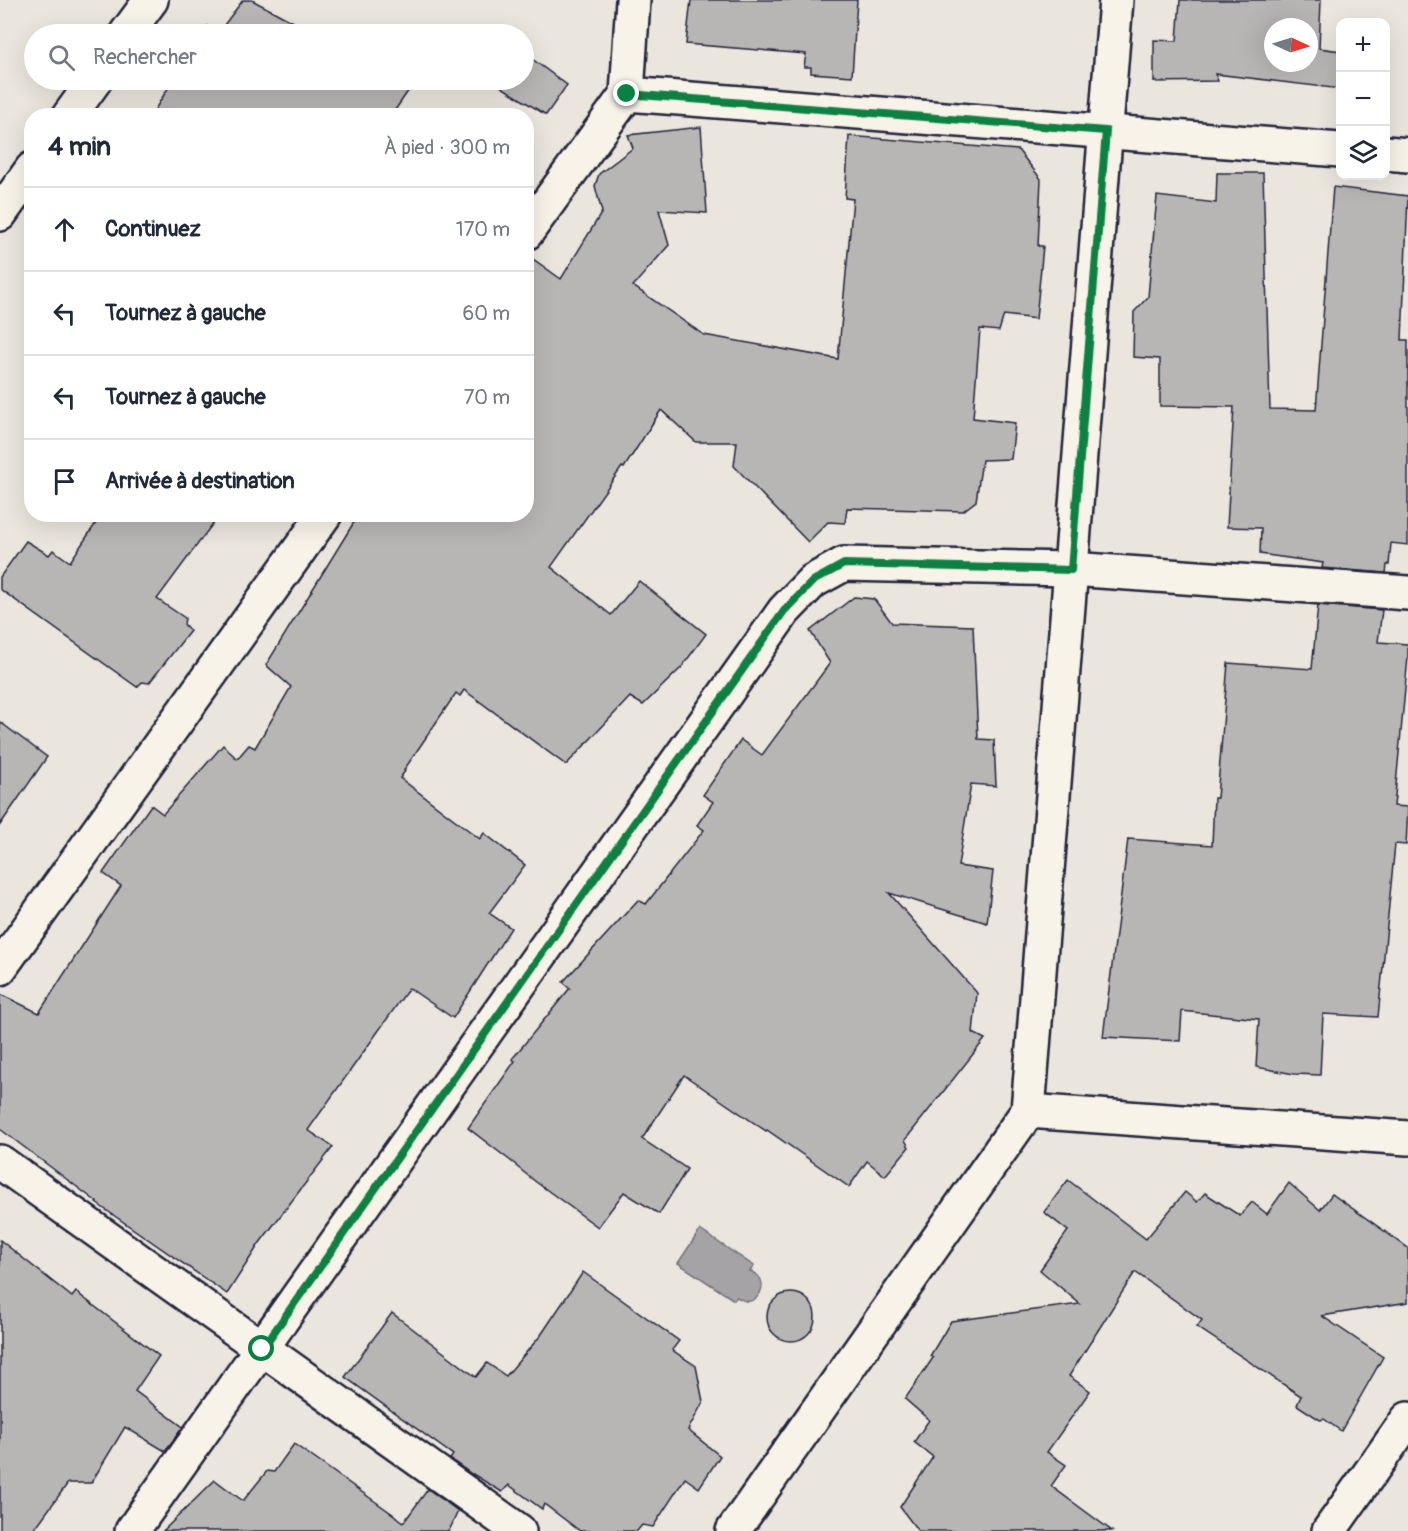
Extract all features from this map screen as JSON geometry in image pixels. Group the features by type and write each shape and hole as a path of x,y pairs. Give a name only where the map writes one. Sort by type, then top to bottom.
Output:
{"street":[{"path":"133,24 151,0"},
{"path":"733,1531 1028,1111 1116,0"},
{"path":"534,223 627,94 630,2"},
{"path":"75,108 88,90"},
{"path":"627,94 1336,150"},
{"path":"1390,153 1408,155"},
{"path":"0,214 24,180"},
{"path":"0,968 319,522"},
{"path":"132,1531 784,611 813,581 844,564 1071,570 1408,593"},
{"path":"1028,1111 1408,1138"},
{"path":"0,1162 519,1531"},
{"path":"1337,1528 1408,1419"}],"shaded area":[{"path":"700,1230 754,1266 750,1271 758,1276 762,1285 757,1297 750,1301 737,1297 734,1300 678,1263"}],"building":[{"path":"243,0 252,0 297,24 225,24"},
{"path":"691,0 857,0 852,76 811,73 811,67 804,67 806,54 686,44"},
{"path":"1180,0 1321,0 1319,48 1336,50 1336,88 1215,74 1218,81 1154,82 1154,40 1177,41"},
{"path":"534,60 567,85 546,115 506,90 534,90"},
{"path":"167,90 409,90 397,108 156,108"},
{"path":"701,127 707,213 659,210 669,245 633,286 704,335 838,359 853,199 845,198 849,136 1018,150 1041,179 1038,246 1043,246 1036,319 1004,315 999,331 980,329 973,418 1015,423 1011,459 982,460 976,501 963,511 847,508 845,523 828,522 808,542 734,466 737,442 696,442 661,410 624,468 622,467 551,567 611,615 639,581 706,634 681,668 643,705 630,697 566,765 464,690 460,696 456,693 400,778 480,839 484,833 525,865 489,913 511,928 453,1018 409,988 308,1130 333,1147 259,1244 227,1294 96,1203 0,1129 0,994 39,1013 121,886 103,873 151,805 163,814 223,745 237,759 249,745 255,748 291,687 266,665 354,522 534,522 534,260 561,279 602,212 595,186 599,174 633,148 628,135"},
{"path":"1217,173 1263,173 1270,409 1316,410 1333,187 1408,196 1402,340 1408,340 1408,545 1391,543 1386,573 1322,568 1323,563 1260,554 1261,528 1227,527 1234,407 1160,406 1160,359 1133,357 1134,312 1148,297 1157,196 1216,203"},
{"path":"97,522 214,522 157,599 185,618 184,624 190,631 149,683 142,682 137,687 0,589 0,577 26,541 49,555 53,550 70,562"},
{"path":"854,597 874,599 892,623 973,626 978,739 994,740 996,786 971,784 958,866 993,871 987,923 889,893 977,993 973,1033 985,1039 905,1140 909,1147 885,1176 867,1161 849,1187 684,1075 642,1139 687,1169 659,1214 624,1192 598,1227 468,1128 515,1061 512,1059 570,988 563,982 638,900 646,904 704,830 697,825 713,802 703,795 741,740 762,755 830,663 810,631"},
{"path":"1318,605 1382,610 1378,642 1408,644 1394,806 1408,807 1406,845 1395,844 1378,1017 1323,1014 1320,1075 1294,1074 1256,1067 1259,1019 1182,1011 1180,1041 1103,1037 1128,839 1212,845 1214,798 1217,798 1228,663 1312,669"},
{"path":"0,722 47,757 0,825"},
{"path":"1068,1180 1146,1239 1185,1192 1197,1202 1205,1193 1240,1216 1252,1202 1267,1214 1289,1183 1320,1210 1332,1194 1408,1248 1408,1302 1322,1316 1383,1357 1341,1431 1297,1405 1301,1396 1197,1327 1202,1320 1135,1272 1069,1376 1090,1391 1047,1452 1066,1465 1051,1486 1112,1531 918,1531 900,1507 933,1457 914,1442 929,1420 905,1399 933,1358 930,1356 951,1321 1080,1304 1040,1270 1068,1231 1044,1212"},
{"path":"0,1240 72,1297 76,1292 159,1356 135,1391 183,1427 165,1451 125,1427 91,1483 68,1483 33,1531 0,1531"},
{"path":"583,1272 679,1341 672,1350 696,1366 703,1402 688,1430 720,1456 699,1488 685,1478 653,1527 642,1525 637,1531 580,1531 544,1504 542,1509 509,1485 502,1492 450,1459 453,1455 345,1377 392,1313 476,1377 487,1363 506,1376 541,1335"},
{"path":"786,1293 796,1293 808,1300 815,1312 815,1322 808,1334 796,1341 786,1341 771,1330 767,1322 767,1312 778,1297"},
{"path":"294,1444 404,1522 428,1489 458,1511 449,1531 163,1531 215,1480 243,1501 267,1471 274,1472"}],"route":[{"path":"262,1349 784,611 813,581 844,564 1071,570 1106,131 627,94"}]}
